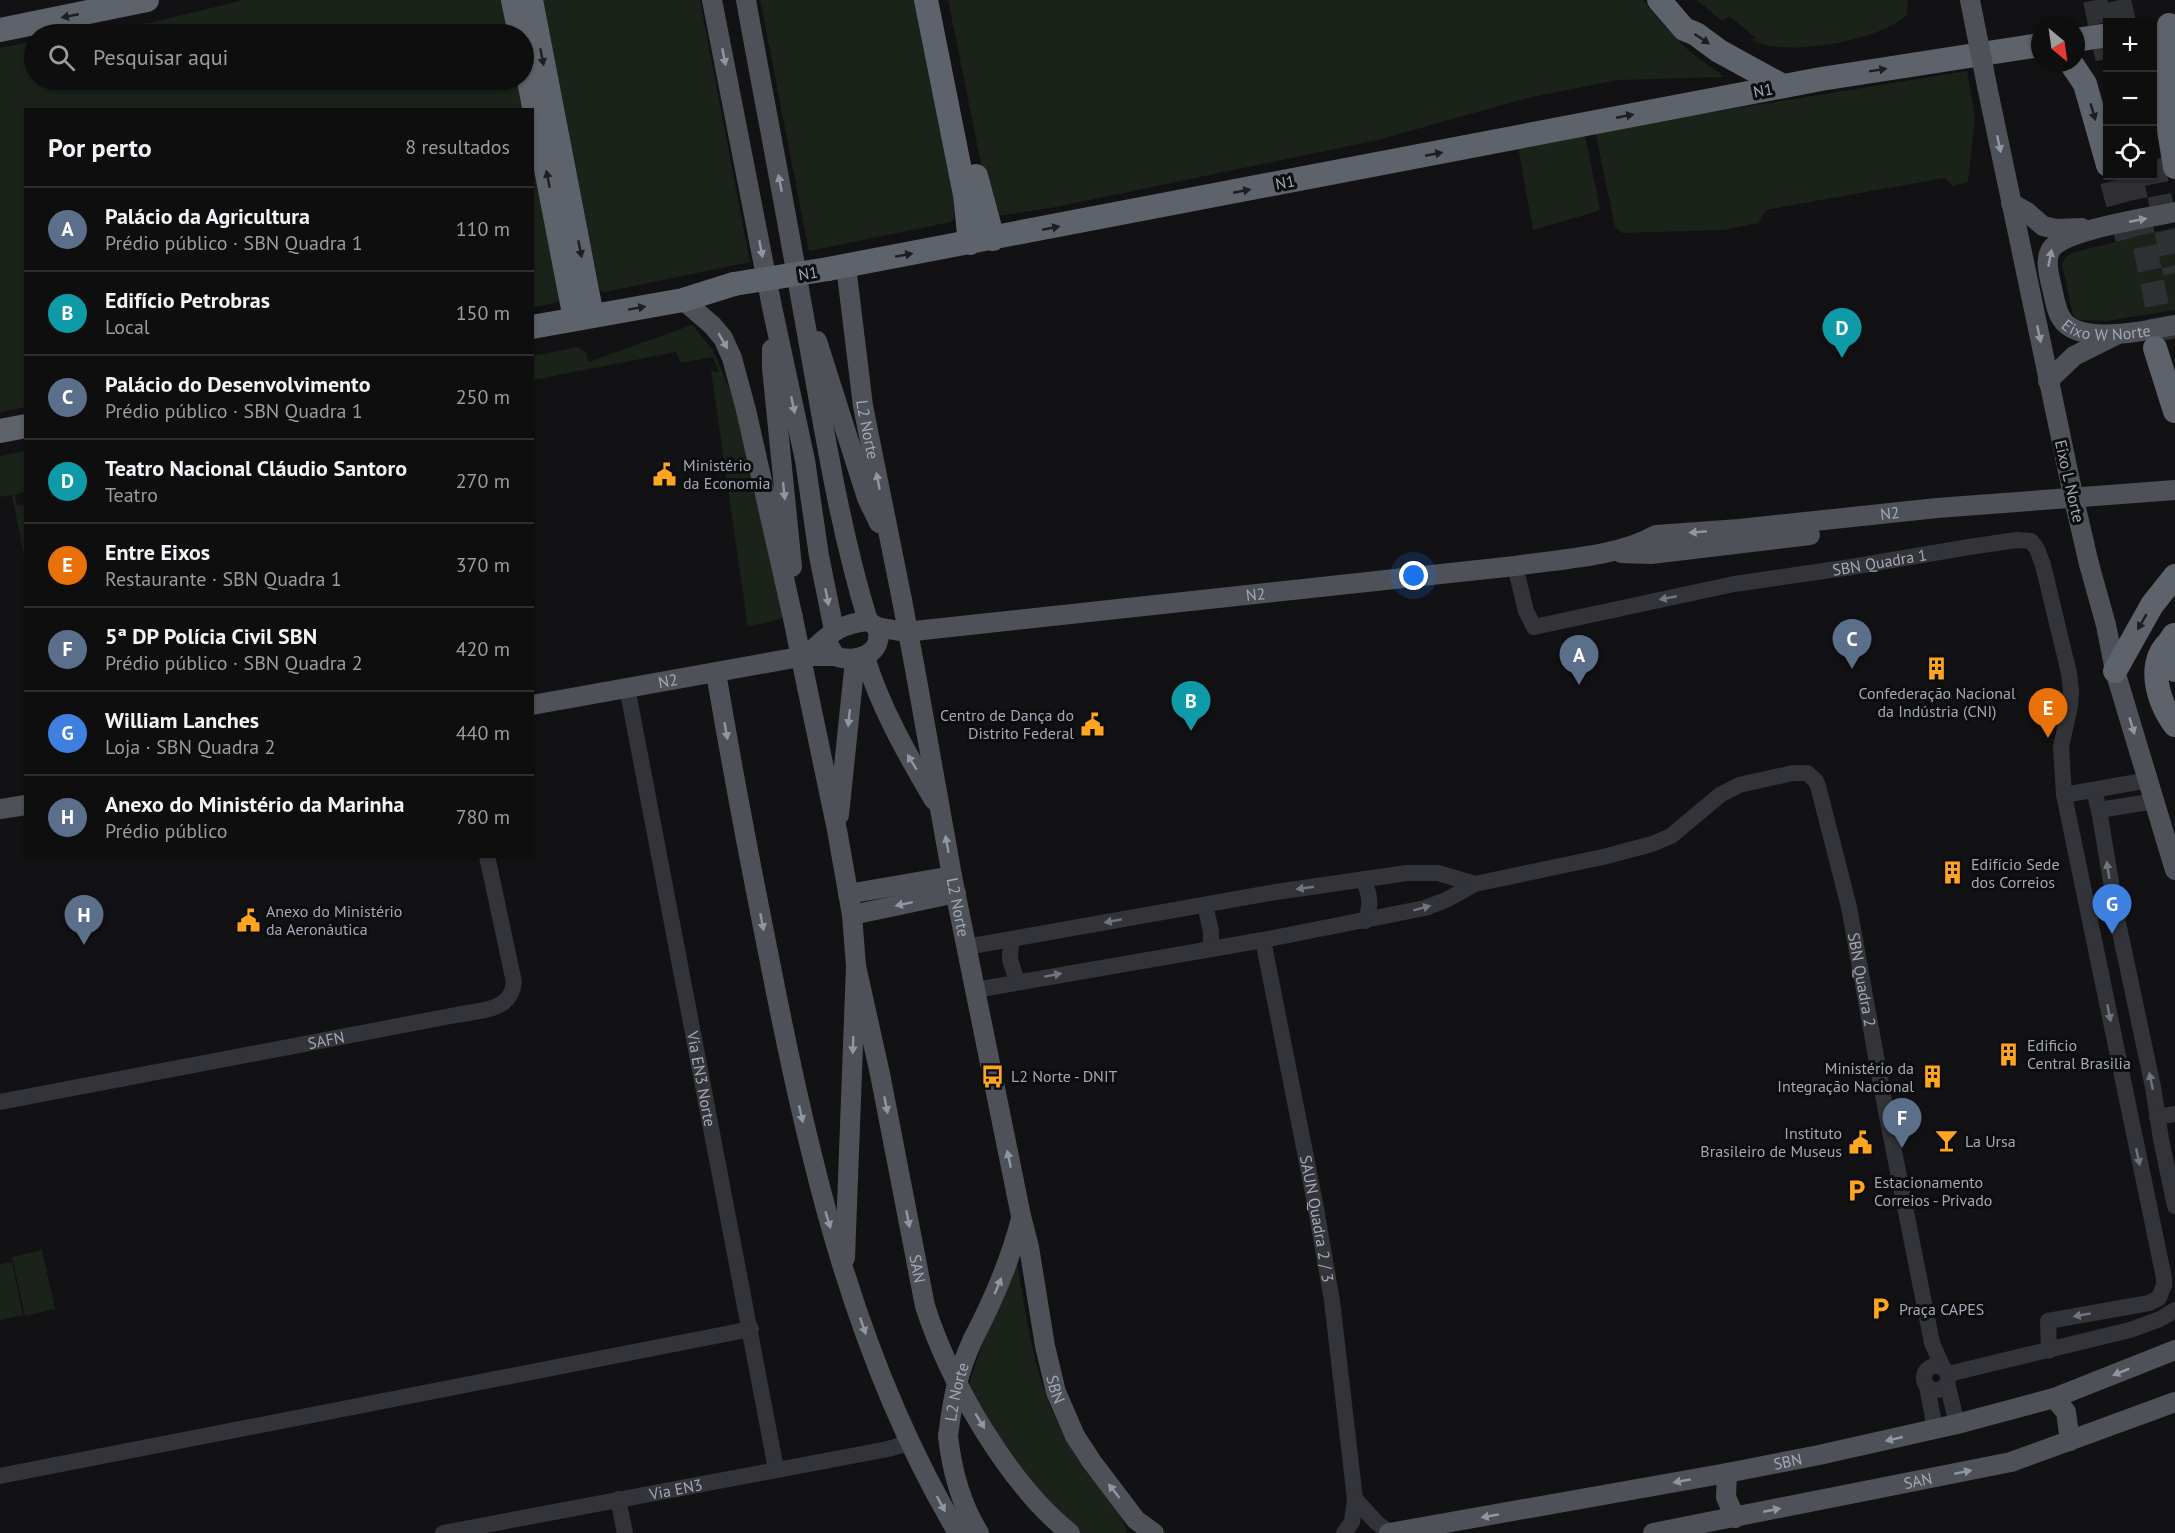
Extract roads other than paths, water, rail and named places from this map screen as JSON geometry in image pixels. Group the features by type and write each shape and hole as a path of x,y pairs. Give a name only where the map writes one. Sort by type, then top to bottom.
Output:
{"highway":[{"path":"29,24 147,0"},
{"path":"513,0 518,24"},
{"path":"531,0 583,318"},
{"path":"926,0 965,195 982,241"},
{"path":"942,0 980,193 982,241"},
{"path":"1659,0 1684,29 1783,86"},
{"path":"0,30 24,25"},
{"path":"2166,26 2168,124 2175,167"},
{"path":"2085,39 2103,36"},
{"name":"N1","path":"534,327 683,300 734,284 837,268 982,241 1783,86 2031,46"},
{"path":"2077,72 2085,84 2103,149"},
{"path":"532,90 583,318"},
{"path":"2157,100 2168,124"},
{"path":"2175,396 2160,347 2175,411"},
{"path":"0,431 24,426"},
{"path":"2115,671 2152,605 2175,576"},
{"path":"2173,638 2175,670"},
{"path":"2173,638 2162,651 2156,672 2163,704 2175,725"}],"main road":[{"path":"712,0 772,307 805,460 831,634 829,647 834,657"},
{"path":"746,0 802,302 813,376 868,642 871,676 906,752 942,812"},
{"name":"Eixo L Norte","path":"1970,0 2048,381 2089,564 2106,625 2115,671 2175,870"},
{"path":"2011,203 2027,212 2043,226 2056,229 2101,227"},
{"name":"Eixo W Norte","path":"2175,212 2101,227 2070,237 2052,248 2048,257 2048,272 2058,312 2064,321 2077,331 2115,335 2175,325"},
{"name":"L2 Norte","path":"837,268 902,600 966,947 1021,1216 1014,1246 1004,1273 961,1367 954,1392 948,1436 957,1489 979,1533"},
{"path":"683,300 702,315 717,332 732,358 792,612 852,915 856,966 844,1270"},
{"path":"802,302 828,372 867,498 890,540"},
{"path":"772,307 772,368 794,586 792,612"},
{"path":"2048,381 2073,356 2115,335"},
{"name":"N2","path":"534,705 805,656 834,657 844,660 868,642 905,632 1515,566 1607,552 1656,535 1739,529 1937,508 2175,490"},
{"name":"N2","path":"1607,552 1651,554 1845,531 2175,500"},
{"path":"1845,531 1855,526 1927,517 1937,508"},
{"path":"1739,529 1749,536 1781,533 1793,537"},
{"name":"N2","path":"805,656 831,634 856,622 868,642"},
{"path":"837,830 868,642"},
{"path":"716,673 736,791 795,1089 825,1210 875,1362 909,1443 958,1533"},
{"path":"0,809 24,805"},
{"path":"848,894 954,884"},
{"path":"852,915 954,884"},
{"name":"SAN","path":"856,966 880,1074 925,1306 935,1336 946,1360 1002,1457 1043,1508 1070,1533"},
{"name":"SBN","path":"1021,1216 1029,1247 1045,1346 1056,1392 1075,1436 1136,1527 1154,1533"},
{"name":"SBN","path":"1390,1533 1462,1527 1957,1424 2054,1398 2175,1350"},
{"path":"2054,1398 2066,1412 2070,1441"},
{"name":"SAN","path":"1653,1533 2011,1462 2175,1402"},
{"path":"1726,1473 1726,1497 1735,1518"}],"street":[{"name":"SBN Quadra 1","path":"1515,566 1526,611 1534,627 1766,579 2017,540 2031,541 2043,565 2069,674 2070,706 2061,747 2064,795"},
{"name":"Via EN3 Norte","path":"627,687 777,1469"},
{"name":"SBN Quadra 2","path":"1475,884 1612,855 1671,836 1720,795 1739,785 1793,773 1807,773 1816,781 1850,907 1885,1106 1932,1343 1927,1357 1938,1376 1957,1424"},
{"path":"2049,1351 2048,1321 2149,1303 2159,1298 2164,1278 2064,795 2149,780"},
{"path":"2094,791 2112,895 2157,1117 2168,1138 2174,1204"},
{"path":"2099,810 2156,801"},
{"name":"SAFN","path":"0,1102 494,1008 504,1003 513,992 514,982 488,858"},
{"path":"966,947 1205,904 1407,873 1438,873 1475,884"},
{"path":"1363,879 1370,900 1370,910 1365,921"},
{"path":"975,990 1365,921 1425,908 1446,900 1475,884"},
{"path":"2085,898 2094,899 2112,895"},
{"path":"1205,904 1211,931 1211,949"},
{"path":"2090,923 2105,918 2117,918"},
{"path":"1011,940 1010,960 1017,981"},
{"name":"SAUN Quadra 2 / 3","path":"1263,940 1332,1301 1355,1498 1352,1522 1344,1533"},
{"path":"2113,1036 2141,1031"},
{"path":"2117,1059 2138,1052 2146,1055"},
{"path":"2157,1117 2175,1114"},
{"path":"2147,1198 2174,1204"},
{"path":"2151,1215 2174,1204"},
{"path":"1938,1376 2130,1330 2160,1320 2175,1310"},
{"path":"0,1476 751,1329"},
{"name":"SBN Quadra 2","path":"1935,1429 1938,1376"},
{"name":"Via EN3","path":"443,1533 473,1530 618,1499 888,1449 909,1443"},
{"path":"1355,1498 1376,1522 1390,1533"},
{"path":"618,1499 625,1533"}],"tunnel":[{"path":"2095,0 2103,38"},
{"path":"2119,0 2123,18"},
{"path":"2132,180 2165,347"},
{"path":"2156,180 2175,273"},
{"path":"2112,181 2129,245"}],"place":[{"name":"Teatro Nacional Cláudio Santoro","path":"1842,358"},
{"name":"Ministério da Economia","path":"665,474"},
{"name":"Confederação Nacional da Indústria (CNI)","path":"1937,668"},
{"name":"Palácio do Desenvolvimento","path":"1852,669"},
{"name":"Palácio da Agricultura","path":"1579,685"},
{"name":"Centro de Dança do Distrito Federal","path":"1092,724"},
{"name":"Edifício Petrobras","path":"1191,731"},
{"name":"Entre Eixos","path":"2048,738"},
{"name":"Edifício Sede dos Correios","path":"1953,873"},
{"name":"Anexo do Ministério da Aeronáutica","path":"248,920"},
{"name":"William Lanches","path":"2112,934"},
{"name":"Anexo do Ministério da Marinha","path":"84,945"},
{"name":"Edificio Central Brasilia","path":"2009,1054"},
{"name":"L2 Norte - DNIT","path":"993,1076"},
{"name":"Ministério da Integração Nacional","path":"1932,1077"},
{"name":"La Ursa","path":"1947,1141"},
{"name":"Instituto Brasileiro de Museus","path":"1860,1142"},
{"name":"5ª DP Polícia Civil SBN","path":"1902,1148"},
{"name":"Estacionamento Correios - Privado","path":"1856,1191"},
{"name":"Praça CAPES","path":"1881,1309"}]}
